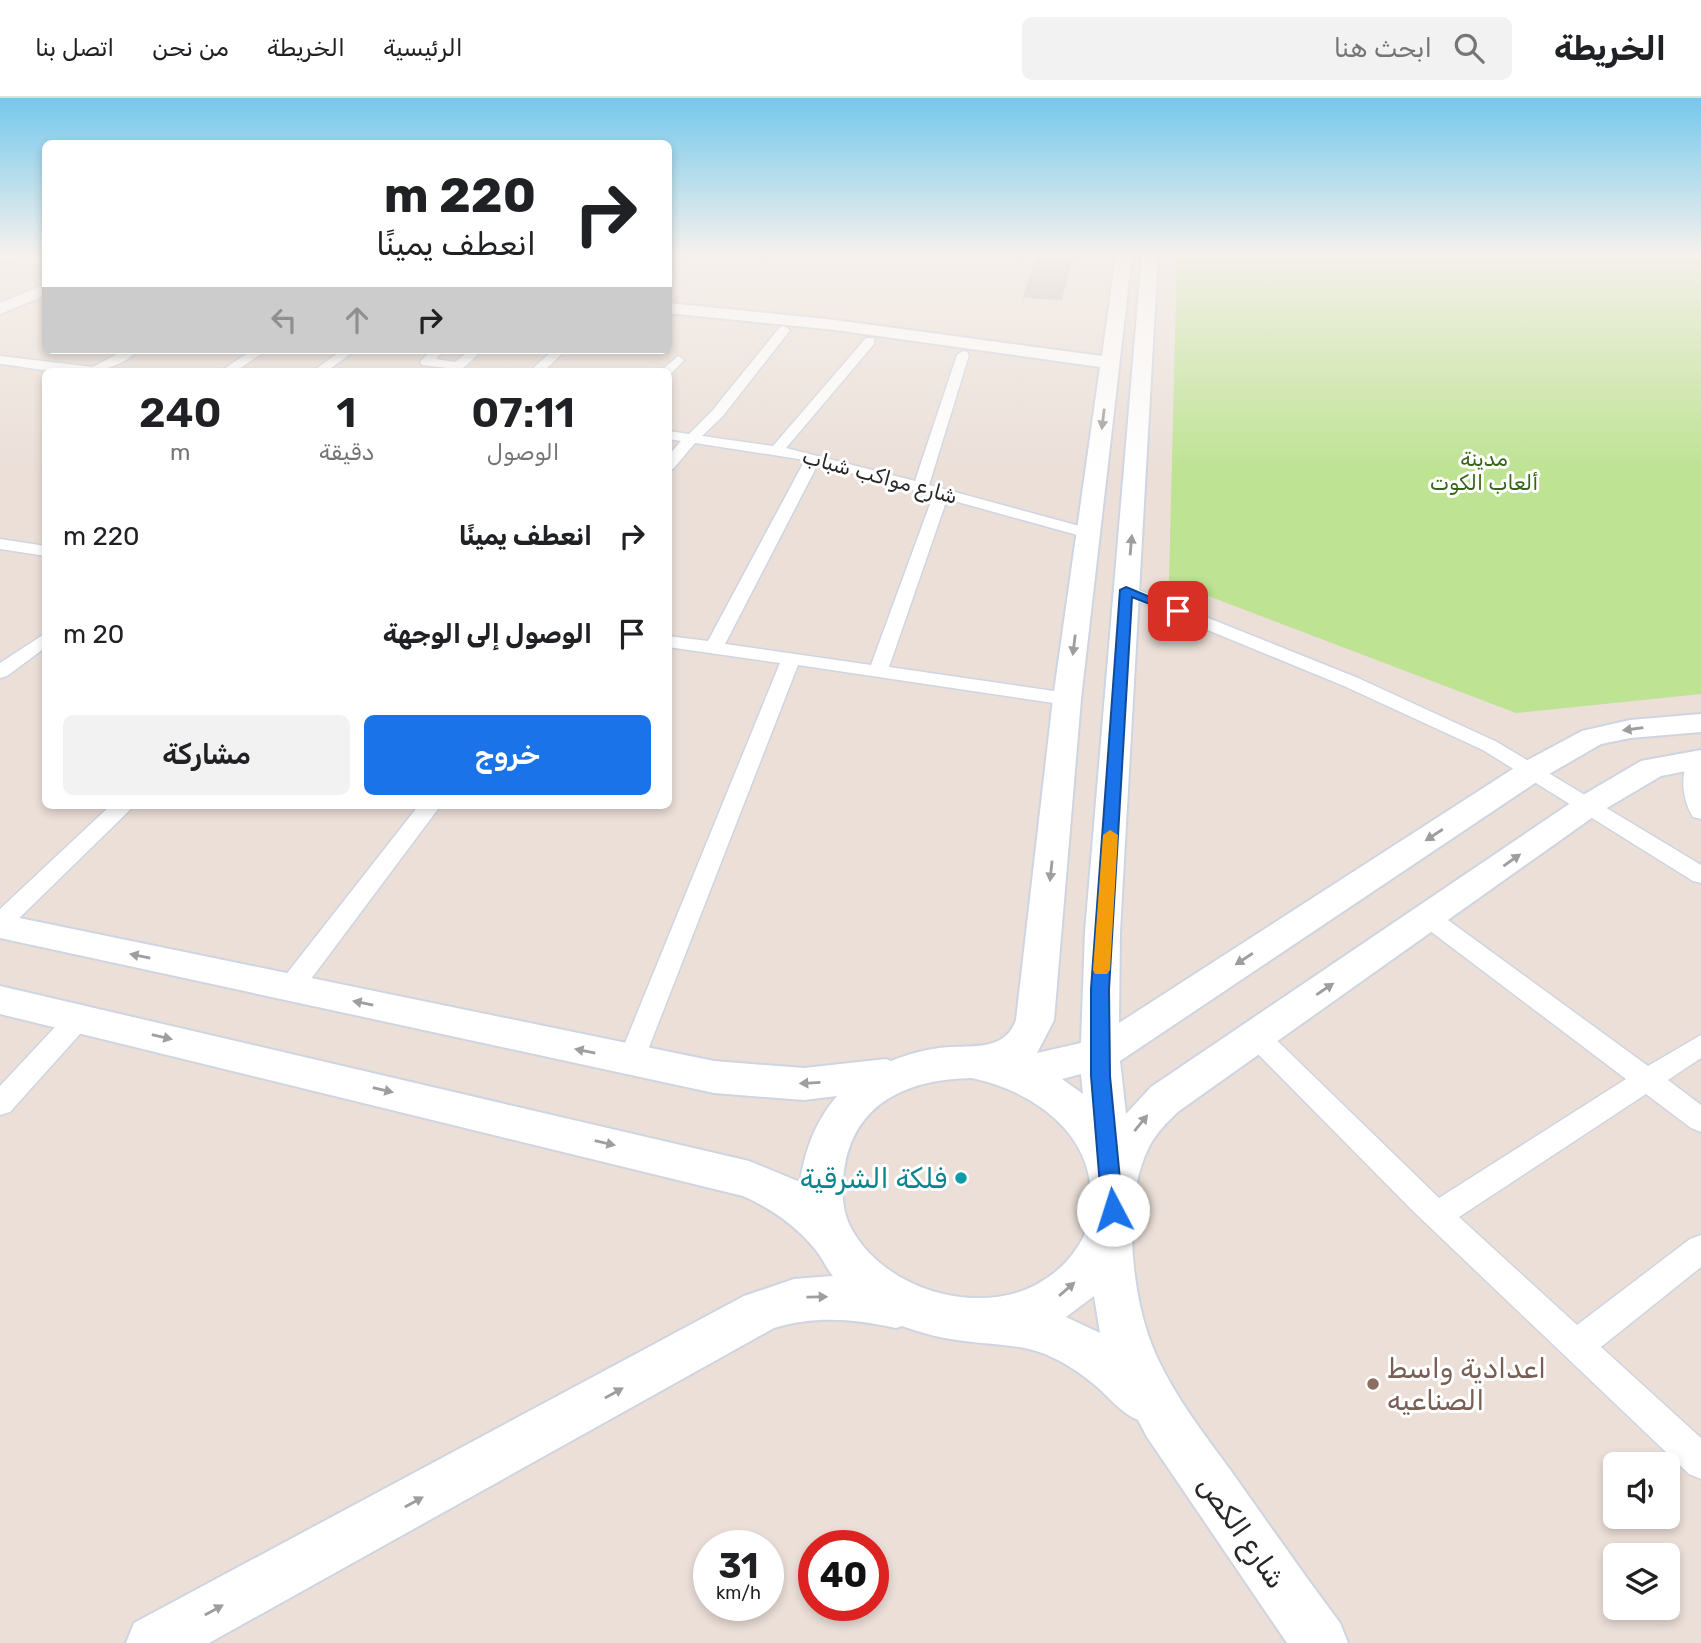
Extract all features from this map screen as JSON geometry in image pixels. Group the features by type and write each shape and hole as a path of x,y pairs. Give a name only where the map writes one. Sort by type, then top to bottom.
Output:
{"street":[{"path":"746,326 963,355 1109,370"},
{"path":"842,326 1109,370"},
{"path":"0,925 715,1077 765,1083 841,1081 930,1065 986,1061 1018,1050 1032,1029 1038,1002 1067,699 1115,326"},
{"path":"1143,326 1131,546 1100,989 1104,1019 1112,1028 1133,1030 1162,1014"},
{"path":"672,461 717,414 784,330"},
{"path":"778,449 870,341"},
{"path":"26,363 43,354"},
{"path":"101,368 127,354"},
{"path":"232,368 255,354"},
{"path":"323,368 344,354"},
{"path":"434,354 426,362 455,368 472,354"},
{"path":"539,368 555,354"},
{"path":"921,487 963,355"},
{"path":"0,360 70,368"},
{"path":"670,368 678,360"},
{"name":"شارع مواكب شباب","path":"672,435 778,449 1088,533"},
{"path":"713,648 814,458"},
{"path":"878,672 942,493"},
{"path":"0,544 42,550"},
{"path":"1126,590 1395,701 1490,746 1699,873"},
{"path":"0,672 42,641"},
{"path":"672,642 1067,699"},
{"path":"631,1060 792,659"},
{"path":"960,1063 1002,1069 1046,1068 1100,1054 1533,770 1592,737 1629,729 1701,723"},
{"path":"154,1643 760,1311 796,1298 819,1296 864,1299 971,1320 1018,1315 1059,1297 1090,1268 1127,1144 1145,1116 1589,805 1652,768 1700,759"},
{"path":"1700,759 1692,775 1695,798 1701,812"},
{"path":"0,925 120,809"},
{"path":"290,988 427,809"},
{"path":"1429,918 1701,1120"},
{"name":"شارع الكص","path":"1100,989 1100,1054 1120,1323 1138,1370 1164,1420 1320,1643"},
{"path":"0,1000 749,1179 774,1189 818,1219 869,1282 916,1310"},
{"path":"0,1104 79,1018"},
{"path":"1256,1036 1437,1215 1701,1462"},
{"path":"1437,1215 1701,1045"},
{"path":"1002,1069 1037,1083 1069,1106 1094,1135 1110,1204"},
{"path":"836,1244 820,1202 821,1160 837,1122 865,1092 902,1072"},
{"path":"1576,1346 1701,1249"},
{"name":"شارع الكص","path":"971,1320 1024,1324 1060,1336 1096,1354 1130,1384 1164,1420"}],"green space":[{"name":"مدينة ألعاب الكوت","path":"1175,326 1701,326 1701,694 1516,713 1169,581"}],"slow traffic":[{"path":"1101,970 1110,835"}],"place":[{"name":"فلكة الشرقية","path":"961,1178"},
{"name":"اعدادية واسط الصناعيه","path":"1373,1384"}],"route":[{"path":"1113,1210 1101,1076 1100,989 1126,590 1178,611"}]}
